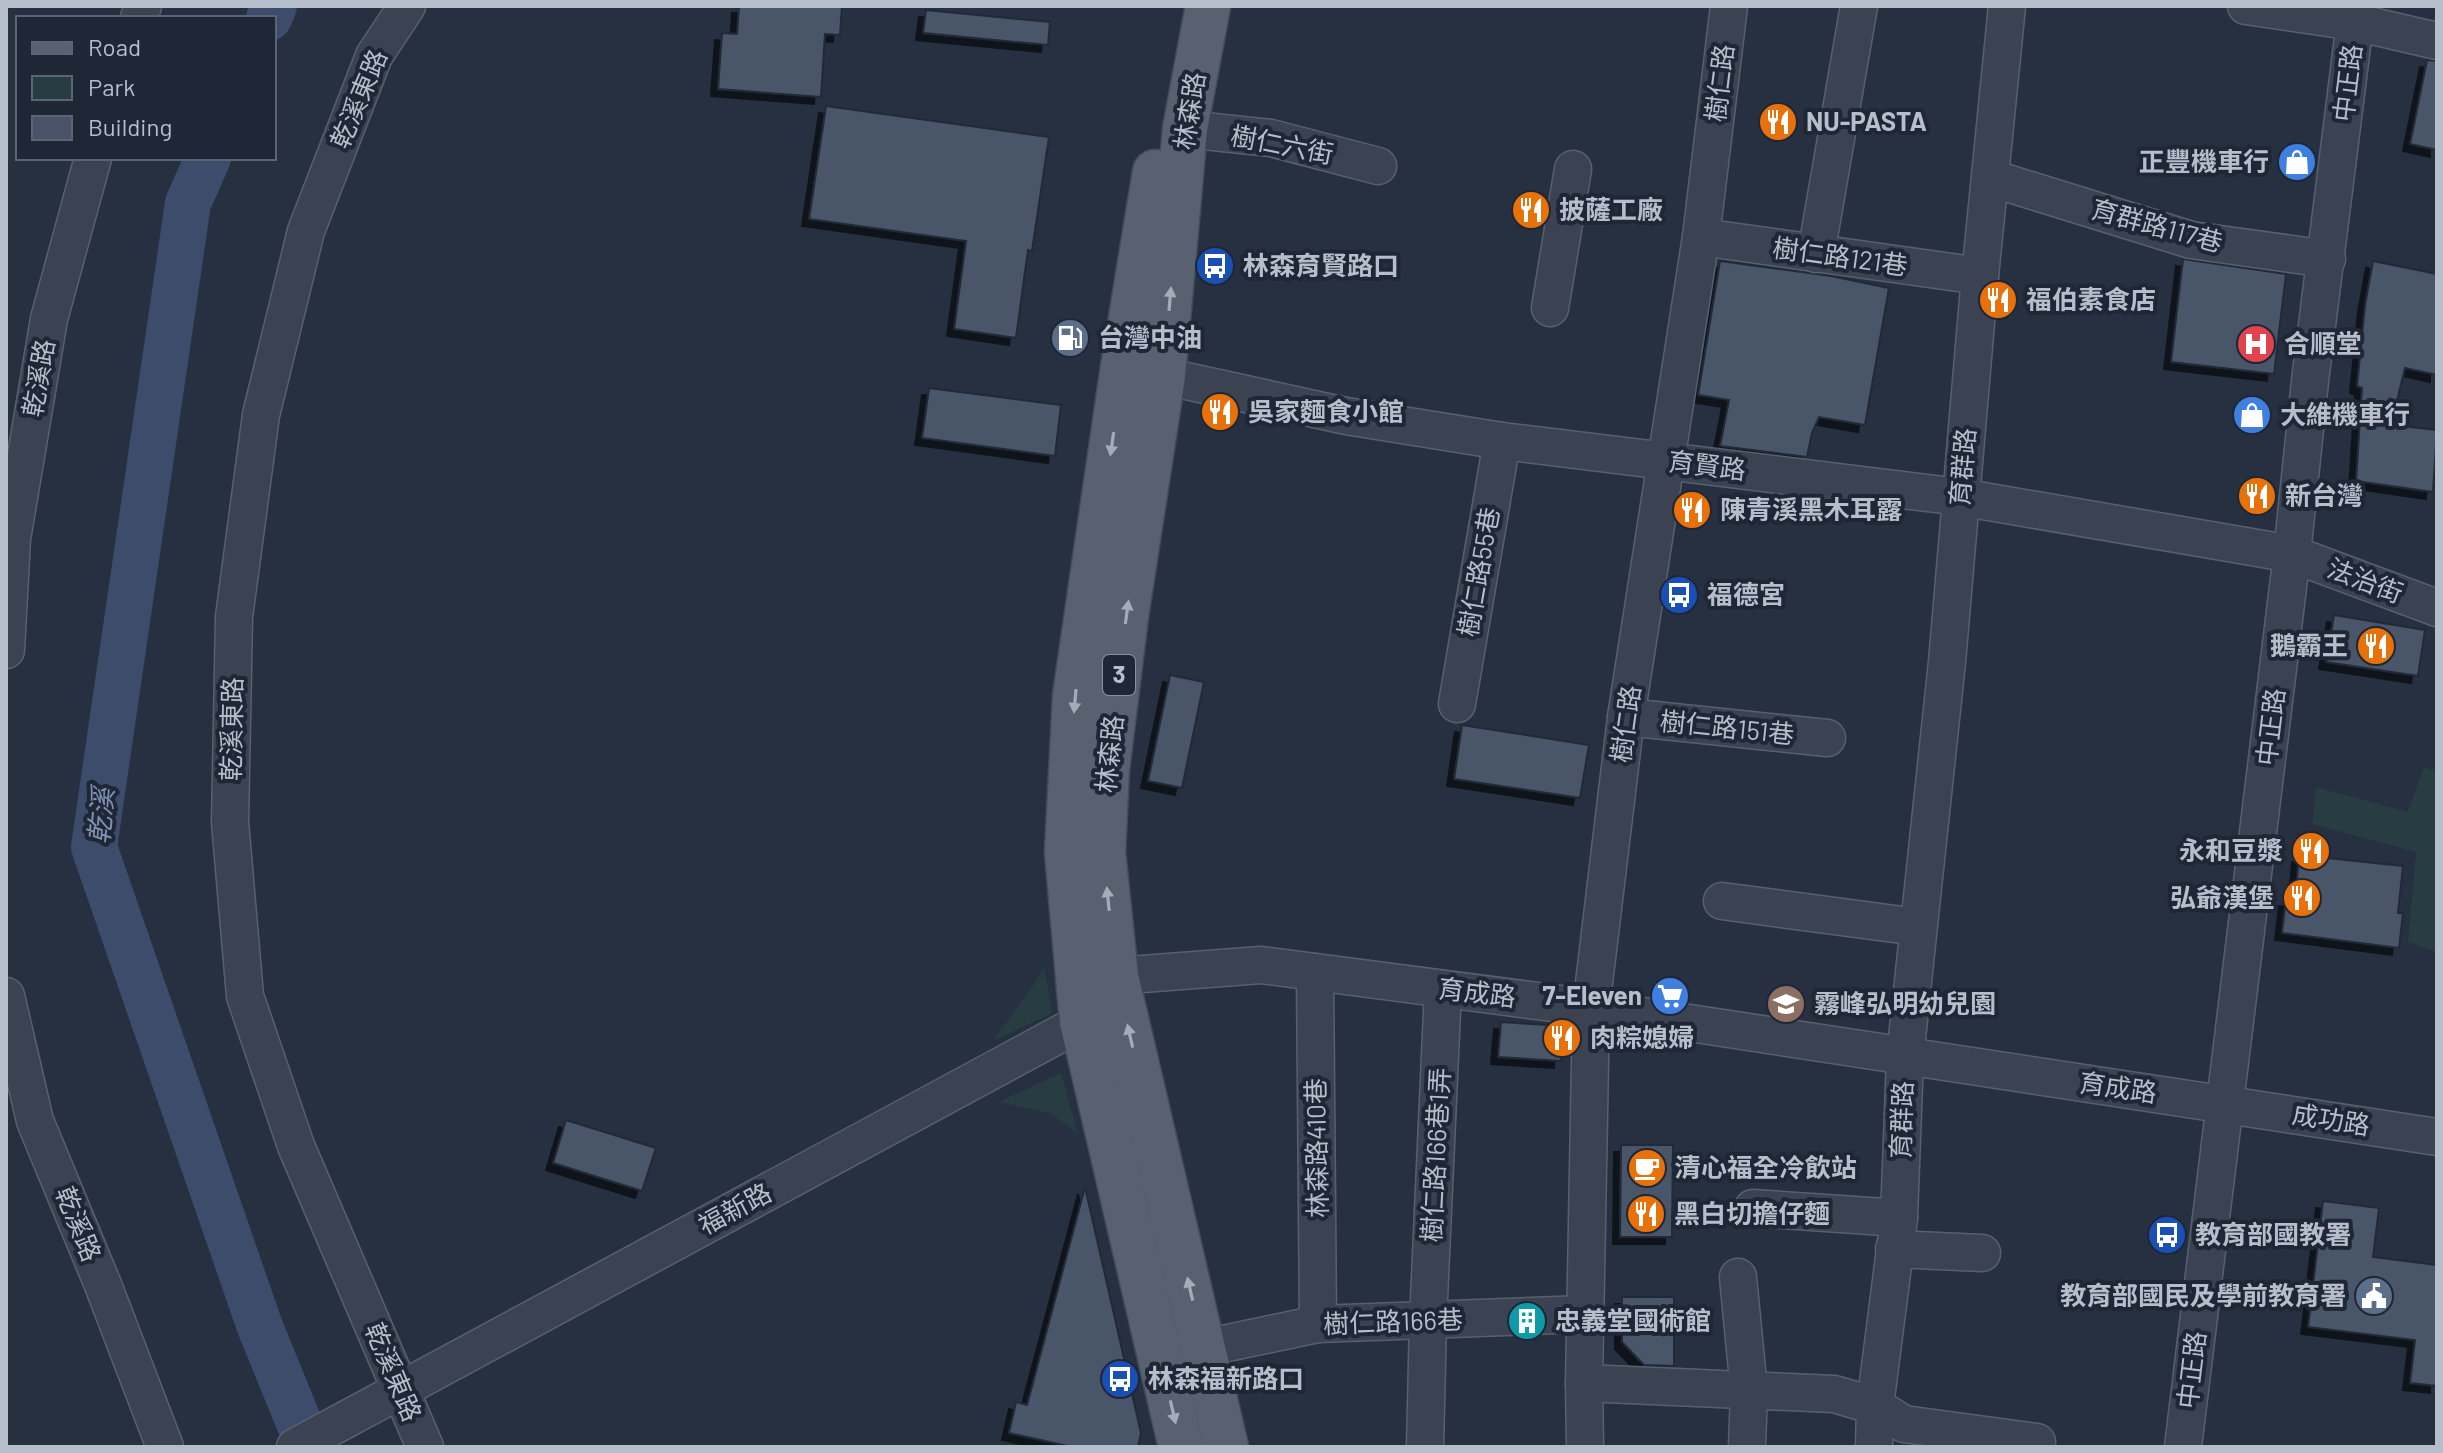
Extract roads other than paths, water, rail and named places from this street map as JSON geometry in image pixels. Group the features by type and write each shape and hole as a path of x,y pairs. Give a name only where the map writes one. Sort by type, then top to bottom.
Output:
{"main road":[{"name":"林森路","path":"1182,6 1143,372 1126,616 1107,769 1103,852 1116,976 1226,1447"},
{"name":"林森路","path":"1181,1447 1082,1022 1067,852 1075,696 1143,372 1208,6"}],"street":[{"name":"乾溪東路","path":"407,6 374,56 306,231 261,415 234,617 230,822 245,996 296,1146 394,1393 425,1447"},
{"name":"樹仁路","path":"1585,1447 1591,1008 1626,717 1701,237 1729,6"},
{"path":"1816,254 1859,6"},
{"name":"育群路","path":"1874,1447 1875,1406 1896,1233 1905,1057 1947,662 2007,6"},
{"path":"2246,6 2356,14 2437,41"},
{"name":"中正路","path":"2183,1447 2356,14"},
{"name":"樹仁六街","path":"1185,129 1271,138 1378,166"},
{"name":"乾溪路","path":"6,650 12,539 49,319 92,160"},
{"path":"1550,308 1573,169"},
{"name":"育群路117巷","path":"1991,178 2191,240 2327,259"},
{"name":"樹仁路121巷","path":"1701,237 1980,276"},
{"name":"育賢路","path":"1143,372 1346,416 1502,441 1960,497 2292,554"},
{"name":"樹仁路55巷","path":"1457,704 1502,441"},
{"name":"法治街","path":"2292,554 2437,608"},
{"name":"樹仁路151巷","path":"1626,717 1827,738"},
{"path":"1722,901 1917,927"},
{"name":"育成路","path":"1116,976 1261,965 1591,1008 2225,1104"},
{"name":"林森路410巷","path":"1315,972 1318,1324"},
{"path":"1082,1022 1116,976"},
{"name":"樹仁路166巷1弄","path":"1425,1447 1443,989"},
{"name":"乾溪路","path":"6,996 35,1121 103,1285 165,1447"},
{"name":"福新路","path":"295,1447 1082,1022"},
{"name":"成功路","path":"2225,1104 2437,1137"},
{"path":"1753,1208 1896,1233 1982,1253"},
{"path":"1738,1277 1749,1391 1747,1447"},
{"name":"樹仁路166巷","path":"1204,1348 1318,1324 1585,1314"},
{"path":"1584,1383 1834,1394 1875,1406 1904,1424 2037,1442"}],"waterway":[{"name":"乾溪","path":"270,16 274,6"},
{"name":"乾溪","path":"207,160 188,203 94,847 260,1327 309,1447"}],"place":[{"name":"NU-PASTA","path":"1778,122"},
{"name":"正豐機車行","path":"2297,162"},
{"name":"披薩工廠","path":"1531,210"},
{"name":"林森育賢路口","path":"1215,266"},
{"name":"福伯素食店","path":"1998,300"},
{"name":"台灣中油","path":"1070,338"},
{"name":"合順堂","path":"2256,344"},
{"name":"吳家麵食小館","path":"1220,412"},
{"name":"大維機車行","path":"2252,415"},
{"name":"新台灣","path":"2257,496"},
{"name":"陳青溪黑木耳露","path":"1692,510"},
{"name":"福德宮","path":"1679,595"},
{"name":"鵝霸王","path":"2376,646"},
{"name":"永和豆漿","path":"2311,851"},
{"name":"弘爺漢堡","path":"2302,898"},
{"name":"7-Eleven","path":"1670,996"},
{"name":"霧峰弘明幼兒園","path":"1786,1004"},
{"name":"肉粽媳婦","path":"1562,1038"},
{"name":"清心福全冷飲站","path":"1647,1168"},
{"name":"黑白切擔仔麵","path":"1646,1214"},
{"name":"教育部國教署","path":"2167,1235"},
{"name":"教育部國民及學前教育署","path":"2374,1296"},
{"name":"忠義堂國術館","path":"1527,1321"},
{"name":"林森福新路口","path":"1120,1379"}]}
